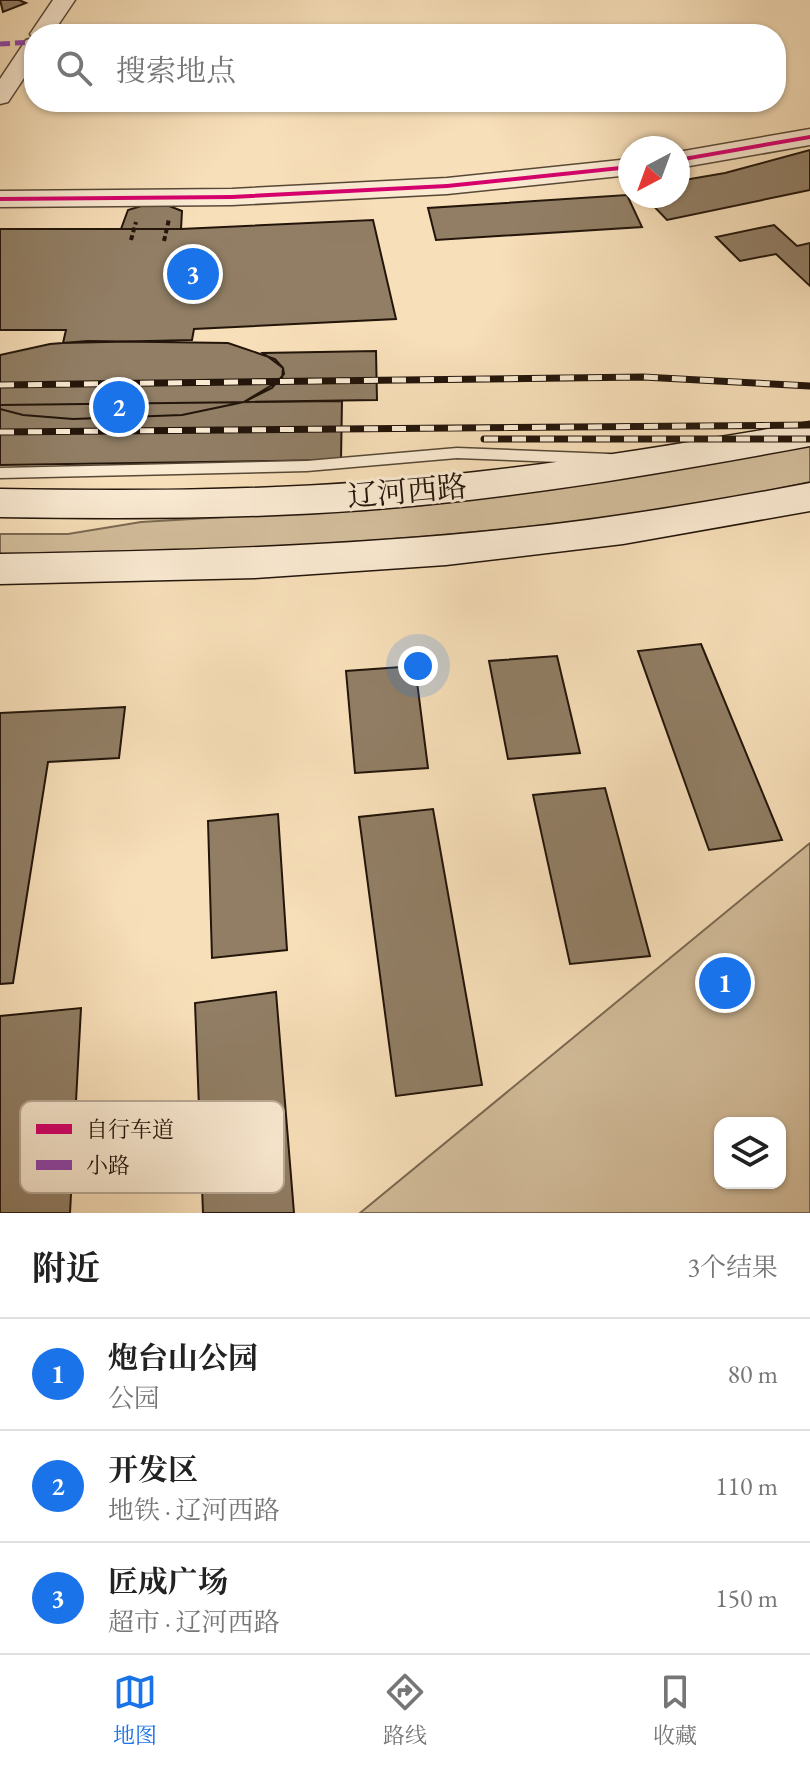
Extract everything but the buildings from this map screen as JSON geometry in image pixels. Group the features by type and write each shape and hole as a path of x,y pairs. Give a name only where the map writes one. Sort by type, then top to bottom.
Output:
{"main road":[{"name":"辽河西路","path":"0,503 139,505 306,500 495,483 810,434"},
{"name":"辽河西路","path":"0,569 305,561 510,544 673,523 810,497"}],"street":[{"path":"48,24 64,0"},
{"path":"0,44 24,43"},
{"path":"0,97 24,59"},
{"path":"690,158 810,137"},
{"path":"0,199 232,197 340,192 447,186 618,168"}],"lane":[{"path":"0,473 307,466 457,453 652,460"}],"path":[{"path":"131,240 137,218"},
{"path":"164,241 169,218"}],"shaded area":[{"path":"810,446 810,482 710,502 609,517 508,529 305,545 0,558 0,534 68,534 141,522 426,505 616,479"},
{"path":"810,843 810,1213 360,1213"}],"railway":[{"path":"0,385 643,377 810,386"},
{"path":"0,432 810,425"},
{"path":"484,439 810,439"}],"marked path":[{"path":"0,44 24,43"}],"cycle path":[{"path":"690,158 810,137"},
{"path":"0,199 232,197 447,186 618,168"}],"place":[{"name":"匠成广场","path":"193,274"},
{"name":"开发区","path":"119,407"},
{"name":"炮台山公园","path":"725,983"}]}
